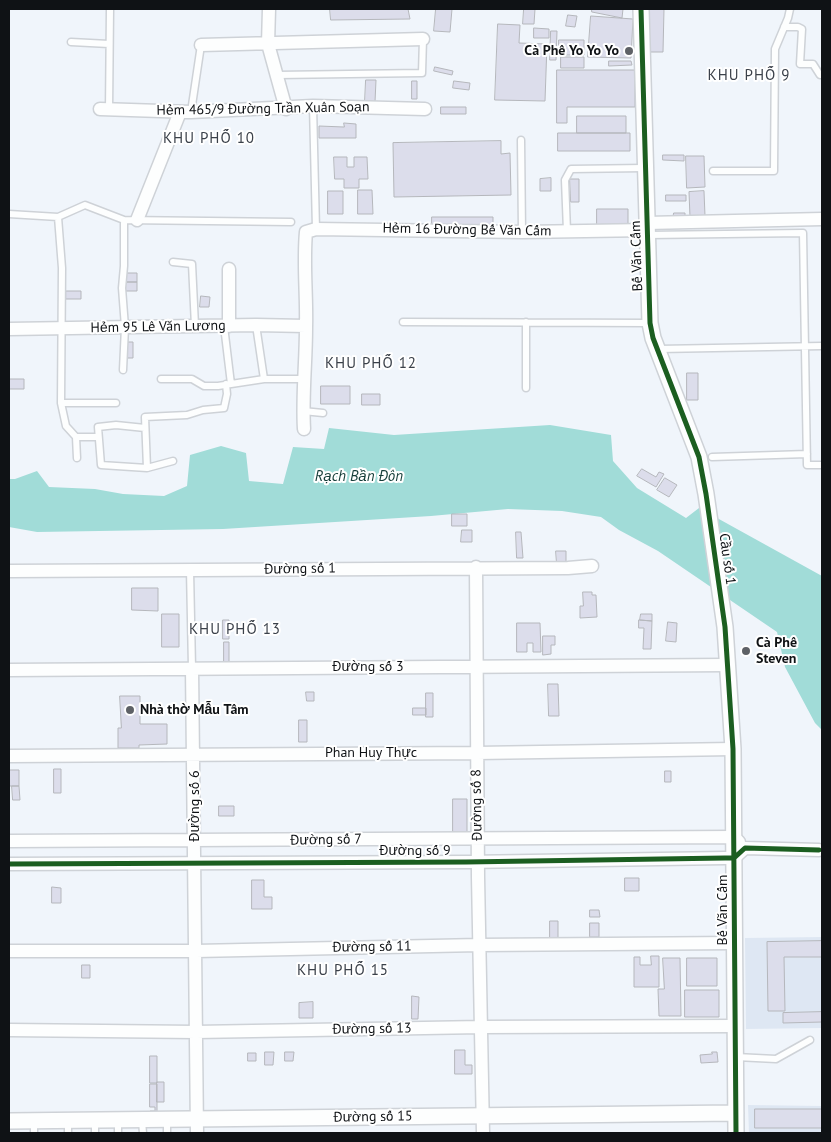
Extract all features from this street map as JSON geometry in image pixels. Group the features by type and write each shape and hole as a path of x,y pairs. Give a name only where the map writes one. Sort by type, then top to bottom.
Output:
{"street":[{"path":"269,9 268,44 286,109"},
{"name":"Bế Văn Cấm","path":"641,9 650,323 657,349 699,457 706,494"},
{"path":"201,45 423,39"},
{"name":"Hẻm 465/9 Đường Trần Xuân Soạn","path":"105,110 185,112 286,109 313,106 425,109"},
{"path":"137,220 185,112"},
{"name":"Hẻm 16 Đường Bế Văn Cấm","path":"316,229 522,232 648,229 822,219"},
{"path":"304,429 306,326 304,252 306,232 316,229"},
{"path":"226,326 230,269"},
{"name":"Hẻm 95 Lê Văn Lương","path":"9,329 256,325 306,326"},
{"name":"Cầu số 1","path":"706,494 725,627"},
{"name":"Đường số 1","path":"9,571 568,568 592,566"},
{"name":"Đường số 8","path":"476,567 479,945 483,1133"},
{"name":"Bế Văn Cấm","path":"725,627 733,749 734,837 740,853 735,943 736,1133"},
{"name":"Đường số 3","path":"9,670 727,665"},
{"name":"Đường số 6","path":"192,668 197,1126"},
{"name":"Phan Huy Thực","path":"9,756 477,753 733,749"},
{"name":"Đường số 7","path":"9,841 734,837"},
{"name":"Đường số 9","path":"9,864 478,862 819,850"},
{"name":"Đường số 11","path":"9,951 196,951 479,945 735,943"},
{"name":"Đường số 13","path":"9,1030 196,1032 481,1027 736,1026"},
{"name":"Đường số 15","path":"9,1121 34,1127 197,1126 483,1116 736,1113"}],"lane":[{"path":"105,110 110,9"},
{"path":"713,171 774,172 775,49 790,9"},
{"path":"784,26 802,29 800,64 813,64 820,75 822,75"},
{"path":"277,75 422,73 423,39"},
{"path":"71,42 109,44"},
{"path":"185,112 201,45"},
{"path":"313,106 316,229"},
{"path":"520,140 522,232"},
{"path":"567,231 565,180 571,169 646,168"},
{"path":"9,214 58,217 85,205 124,220 292,222"},
{"path":"58,217 62,268 61,403 66,426 76,437 77,458"},
{"path":"123,370 125,327 122,288 124,220"},
{"path":"648,229 803,233 807,454 808,465 822,465"},
{"path":"173,262 192,264 195,326"},
{"path":"403,322 650,323"},
{"path":"526,322 526,388"},
{"path":"256,325 264,379"},
{"path":"147,468 145,417 187,415 203,410 224,408 228,384 226,326"},
{"path":"657,349 822,346"},
{"path":"161,379 192,379 204,386 264,379 305,379"},
{"path":"61,403 116,404"},
{"path":"303,411 323,413"},
{"path":"145,428 116,425 98,427 101,465 147,468 172,461"},
{"path":"76,437 98,437"},
{"path":"712,457 807,454"},
{"name":"Đường số 6","path":"190,570 192,668"},
{"path":"736,1057 776,1059 810,1040"}],"shaded area":[{"path":"822,937 822,1028 746,1029 745,938"},
{"path":"748,1105 822,1106 822,1133 749,1133"}],"water":[{"name":"Rạch Bần Đôn","path":"550,425 611,435 613,461 637,488 686,518 699,508 822,576 822,730 815,723 785,667 777,632 658,551 619,530 601,517 562,511 508,509 431,516 223,529 37,532 9,527 9,479 15,479 37,471 49,487 95,489 123,494 164,496 187,486 190,455 221,446 246,453 249,481 283,484 293,447 324,449 329,428 394,435"}],"building":[{"path":"330,9 408,9 410,19 331,20"},
{"path":"436,9 452,9 450,32 434,31"},
{"path":"524,9 535,9 534,24 523,24"},
{"path":"592,9 623,9 622,18 592,12"},
{"path":"648,9 664,9 663,52 647,52"},
{"path":"568,15 577,16 575,27 566,26"},
{"path":"591,16 633,19 631,58 588,57"},
{"path":"498,24 520,25 519,43 547,44 545,101 495,100"},
{"path":"534,28 549,29 549,38 534,38"},
{"path":"551,31 557,31 556,60 550,60"},
{"path":"559,40 584,40 584,55 559,55"},
{"path":"561,57 584,57 584,68 561,68"},
{"path":"609,61 631,61 632,65 609,66"},
{"path":"435,67 453,71 452,75 434,71"},
{"path":"557,70 635,70 635,107 567,107 567,123 557,123"},
{"path":"366,80 376,80 375,102 365,101"},
{"path":"412,81 417,81 417,99 412,99"},
{"path":"454,81 470,83 469,90 453,88"},
{"path":"441,107 466,107 466,114 441,114"},
{"path":"577,116 626,116 626,133 577,133"},
{"path":"344,123 356,124 356,138 319,138 319,126 344,127"},
{"path":"558,133 630,133 630,151 558,151"},
{"path":"501,141 501,154 510,153 511,195 394,197 393,143"},
{"path":"663,155 684,155 684,161 663,160"},
{"path":"686,156 704,156 705,187 687,188"},
{"path":"334,157 347,157 347,167 354,167 354,157 367,157 368,179 359,179 359,188 344,188 344,179 335,179"},
{"path":"551,178 551,191 540,191 540,179"},
{"path":"570,179 579,179 579,202 571,202"},
{"path":"358,190 372,190 373,214 358,214"},
{"path":"328,191 343,191 343,214 328,214"},
{"path":"704,191 705,216 690,217 689,192"},
{"path":"666,195 686,195 686,201 666,201"},
{"path":"597,209 628,209 628,225 597,226"},
{"path":"674,213 685,213 685,219 673,219"},
{"path":"432,217 493,217 493,226 432,226"},
{"path":"125,273 137,273 137,282 125,282"},
{"path":"125,282 137,282 137,291 125,291"},
{"path":"66,291 81,291 81,299 66,299"},
{"path":"201,296 210,297 209,307 200,307"},
{"path":"126,342 133,342 133,358 125,358"},
{"path":"687,373 698,373 698,400 687,400"},
{"path":"9,379 24,379 24,389 9,389"},
{"path":"321,386 350,386 350,404 321,404"},
{"path":"362,394 380,394 380,405 362,405"},
{"path":"642,469 656,477 659,472 664,474 656,487 637,476"},
{"path":"665,478 677,485 669,497 657,490"},
{"path":"452,514 467,514 467,526 452,526"},
{"path":"462,530 472,530 472,542 461,542"},
{"path":"516,532 521,532 523,558 517,558"},
{"path":"556,551 566,551 566,564 557,564"},
{"path":"132,588 158,588 158,611 132,610"},
{"path":"583,592 592,592 592,595 596,595 597,617 580,618 580,606 583,606"},
{"path":"162,614 179,614 179,647 162,647"},
{"path":"641,614 652,614 652,621 640,620"},
{"path":"223,620 229,620 229,639 223,639"},
{"path":"639,620 652,621 651,649 643,649 644,628 639,628"},
{"path":"668,622 677,623 676,642 666,641"},
{"path":"517,623 540,623 541,652 533,652 533,643 527,643 527,652 517,652"},
{"path":"543,636 555,636 555,645 551,645 551,654 543,655"},
{"path":"224,642 229,642 229,662 224,662"},
{"path":"548,684 558,684 559,716 549,716"},
{"path":"306,692 314,692 314,701 307,701"},
{"path":"426,693 433,693 433,717 426,717"},
{"name":"Nhà thờ Mẫu Tâm","path":"120,696 140,696 140,724 167,724 167,744 139,745 139,748 118,748 118,728 121,728"},
{"path":"413,708 426,708 426,715 413,715"},
{"path":"299,720 307,720 307,742 299,742"},
{"path":"54,769 61,769 61,793 54,793"},
{"path":"9,770 19,770 19,786 9,786"},
{"path":"665,771 671,771 671,782 665,782"},
{"path":"12,786 19,786 20,800 13,800"},
{"path":"453,799 467,799 467,832 453,832"},
{"path":"219,806 234,806 234,816 219,816"},
{"path":"625,878 639,878 639,891 625,891"},
{"path":"252,880 264,880 264,897 272,897 272,909 252,909"},
{"path":"52,887 61,888 61,903 52,903"},
{"path":"590,910 599,910 600,917 590,917"},
{"path":"550,921 558,921 558,939 550,939"},
{"path":"590,923 599,923 599,937 590,937"},
{"path":"822,941 822,957 784,957 785,1011 768,1011 767,942"},
{"path":"651,956 659,956 659,987 634,987 634,957 640,957 640,965 651,965"},
{"path":"663,958 680,958 681,1016 659,1016 658,989 664,989"},
{"path":"687,958 717,958 717,986 687,986"},
{"path":"82,965 90,965 90,978 82,978"},
{"path":"685,990 719,990 719,1017 685,1017"},
{"path":"412,996 419,997 418,1019 412,1019"},
{"path":"313,1002 313,1018 299,1018 299,1003"},
{"path":"822,1012 822,1022 783,1023 783,1013"},
{"path":"455,1050 465,1050 465,1065 472,1065 472,1074 455,1074"},
{"path":"265,1052 274,1052 273,1065 265,1065"},
{"path":"285,1052 294,1052 293,1061 285,1061"},
{"path":"712,1052 717,1052 718,1062 701,1063 700,1055 712,1054"},
{"path":"248,1053 256,1053 256,1061 248,1061"},
{"path":"150,1056 157,1056 157,1083 150,1083"},
{"path":"157,1082 164,1082 164,1102 157,1102"},
{"path":"150,1084 157,1084 157,1113 150,1113 150,1111 155,1111 155,1107 150,1107"},
{"path":"755,1109 822,1109 822,1128 755,1128"}],"cycle path":[{"path":"641,9 650,323 653,338 699,457 725,627 733,749 736,1133"},
{"path":"9,864 466,862 734,858 745,848 819,850"}],"place":[{"name":"Cà Phê Yo Yo Yo","path":"629,51"},
{"name":"Cà Phê Steven","path":"746,651"},
{"name":"Nhà thờ Mẫu Tâm","path":"130,710"}],"district":[{"name":"KHU PHỐ 9","path":"749,76"},
{"name":"KHU PHỐ 10","path":"209,139"},
{"name":"KHU PHỐ 12","path":"371,364"},
{"name":"KHU PHỐ 13","path":"235,630"},
{"name":"KHU PHỐ 15","path":"343,971"}]}
